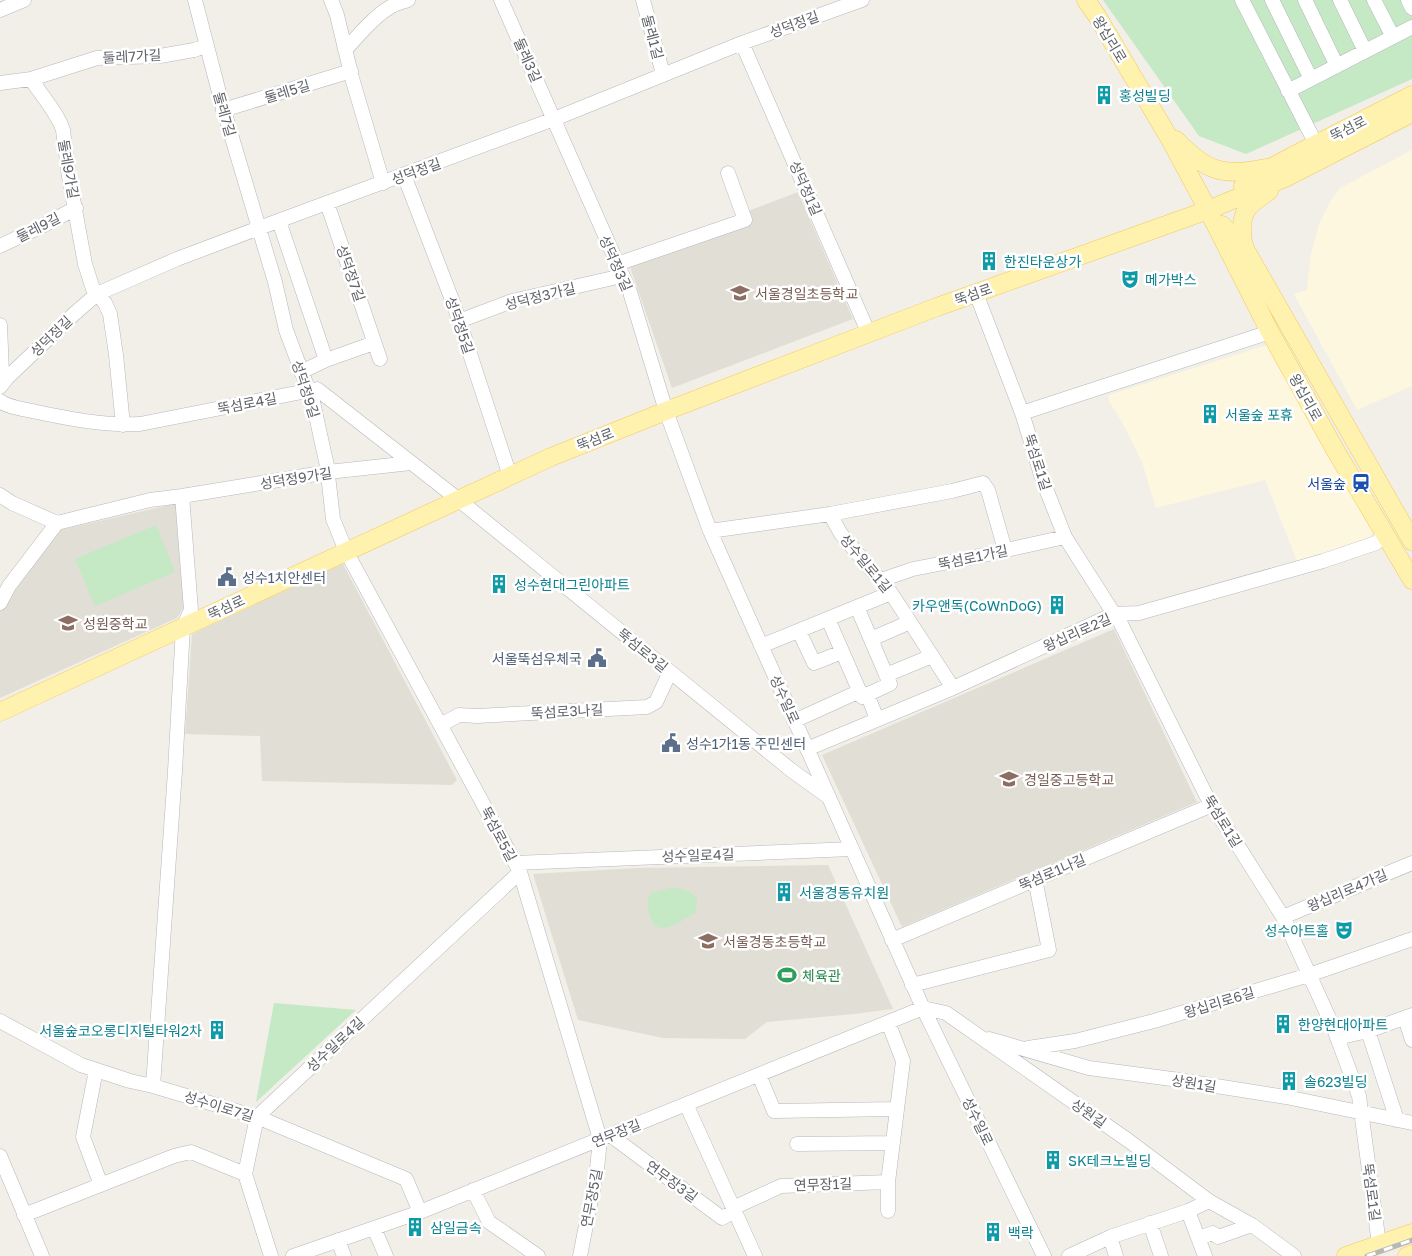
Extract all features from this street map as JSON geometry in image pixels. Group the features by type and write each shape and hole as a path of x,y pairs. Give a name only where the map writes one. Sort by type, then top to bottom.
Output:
{"main road":[{"name":"왕십리로","path":"1086,0 1171,141 1270,332 1334,448 1412,580"},
{"name":"왕십리로","path":"1097,0 1146,77 1208,210 1244,249 1412,541"},
{"name":"뚝섬로","path":"1280,172 1316,144 1412,95"},
{"name":"뚝섬로","path":"0,712 551,457 937,307 1208,210 1280,172 1412,113"},
{"path":"1175,139 1188,153 1221,171 1280,172"},
{"path":"1244,249 1242,228 1246,212 1280,172"},
{"path":"1346,1256 1412,1232"},
{"path":"1406,1256 1412,1254"}],"street":[{"path":"0,10 24,0"},
{"name":"둘레7길","path":"195,0 223,110 259,228"},
{"path":"331,0 337,15 351,72 383,183"},
{"path":"345,50 364,30 392,6 408,0"},
{"name":"둘레3길","path":"501,0 554,120"},
{"name":"둘레1길","path":"643,0 663,74"},
{"name":"성덕정길","path":"0,388 48,339 97,294 178,259 554,120 742,43 862,0"},
{"path":"1242,0 1316,144"},
{"path":"1272,0 1311,79"},
{"path":"1306,0 1336,66"},
{"path":"1340,0 1365,51"},
{"path":"1374,0 1393,37"},
{"path":"1408,0 1412,8"},
{"path":"1288,91 1412,27"},
{"name":"성덕정1길","path":"742,43 869,334"},
{"name":"둘레7가길","path":"30,79 97,58 160,56 206,46"},
{"name":"둘레5길","path":"223,110 351,72"},
{"path":"0,83 30,79"},
{"name":"둘레9가길","path":"30,79 61,125 89,280 93,289 108,307 110,314 123,425"},
{"name":"성덕정3길","path":"554,120 630,292 666,411"},
{"path":"620,270 745,220 728,173"},
{"name":"성덕정5길","path":"404,175 459,321 510,476"},
{"name":"성덕정7길","path":"327,203 380,359"},
{"name":"둘레9길","path":"0,246 76,208"},
{"path":"278,221 326,360"},
{"name":"성덕정9길","path":"259,228 275,282 286,330 312,402 328,472 333,519 346,551"},
{"name":"성덕정3가길","path":"459,321 512,301 620,270"},
{"name":"뚝섬로1길","path":"976,293 1022,412 1043,481 1065,537 1120,622 1206,795 1283,917 1337,1038 1359,1096 1379,1244"},
{"path":"0,325 2,373 0,378"},
{"path":"1022,412 1270,332"},
{"path":"302,372 326,360 374,343"},
{"path":"309,391 317,389 459,500"},
{"name":"뚝섬로4길","path":"0,400 3,403 25,410 123,425 140,424 309,391"},
{"name":"성수일로","path":"666,411 710,531 828,798 912,985 1044,1256"},
{"name":"성덕정9가길","path":"57,523 150,500 328,472 411,463"},
{"path":"710,531 830,514 952,491 983,483 988,490 1005,550"},
{"path":"0,495 12,504 57,523 10,586 0,603"},
{"path":"153,1086 183,627 191,610 182,496"},
{"name":"뚝섬로3길","path":"459,500 828,798"},
{"name":"성수일로1길","path":"830,514 841,534 882,580 953,688"},
{"name":"왕십리로2길","path":"807,749 953,688 1114,614 1139,613 1323,561 1376,543 1384,535"},
{"name":"뚝섬로1가길","path":"882,580 913,569 1065,537"},
{"name":"뚝섬로5길","path":"346,551 517,868 605,1137"},
{"path":"761,646 891,593"},
{"path":"794,721 890,684 857,607"},
{"path":"828,619 842,652 877,720"},
{"path":"871,639 910,622"},
{"path":"799,631 814,663 842,652"},
{"path":"886,675 932,656"},
{"name":"뚝섬로3나길","path":"446,722 459,715 477,716 647,707 656,702 670,672"},
{"name":"뚝섬로1나길","path":"892,940 1212,805"},
{"name":"성수일로4길","path":"256,1117 517,868 852,849"},
{"name":"왕십리로4가길","path":"1283,917 1412,863"},
{"path":"912,985 1049,950 1035,879"},
{"name":"왕십리로6길","path":"1022,1049 1075,1040 1154,1021 1309,975 1412,939"},
{"name":"연무장길","path":"293,1256 319,1252 338,1240 420,1212 923,1008"},
{"name":"상원길","path":"923,1008 946,1013 1129,1141 1209,1201 1252,1225 1294,1256"},
{"path":"1337,1038 1368,1031 1408,1016 1412,1040"},
{"name":"성수이로7길","path":"0,1021 81,1065 256,1117 406,1179 420,1212"},
{"path":"888,1022 903,1061 888,1182 888,1211"},
{"path":"1368,1031 1397,1120"},
{"name":"상원1길","path":"978,1036 1089,1068 1286,1097 1412,1123"},
{"path":"96,1070 83,1137 101,1185"},
{"path":"758,1075 774,1111 897,1109"},
{"path":"686,1104 755,1256"},
{"path":"256,1117 245,1174 271,1256"},
{"name":"연무장3길","path":"605,1137 722,1218 734,1210"},
{"name":"연무장5길","path":"580,1256 605,1137"},
{"path":"797,1144 893,1142"},
{"path":"24,1216 174,1156 191,1152 245,1174"},
{"path":"0,1156 42,1256"},
{"name":"연무장1길","path":"734,1210 782,1186 888,1182"},
{"path":"474,1190 489,1222 538,1256"},
{"path":"1069,1256 1110,1237 1188,1211 1209,1201"},
{"path":"1188,1211 1205,1256"},
{"path":"1150,1223 1161,1256"},
{"path":"1198,1238 1213,1233 1218,1237 1252,1225"},
{"path":"374,1228 386,1256"},
{"path":"1110,1237 1116,1256"},
{"path":"338,1240 344,1256"}],"shaded area":[{"path":"1412,150 1412,386 1357,410 1294,294 1307,290 1311,254 1319,224 1330,202 1340,188"},
{"name":"서울경일초등학교","path":"798,192 853,319 672,388 630,267 753,222 748,211"},
{"path":"1267,345 1375,532 1362,543 1297,561 1265,480 1156,508 1143,465 1126,429 1109,401 1109,395"},
{"path":"178,503 185,605 177,618 0,698 0,611 21,580 60,530"},
{"path":"343,564 457,780 452,785 262,781 260,736 185,734 192,634"},
{"name":"경일중고등학교","path":"1114,629 1197,802 902,927 822,755"},
{"name":"서울경동초등학교","path":"828,865 893,1009 767,1022 745,1039 663,1038 578,1020 533,874 637,868"}],"green space":[{"path":"1103,0 1412,0 1412,79 1246,154 1199,136"},
{"path":"156,525 175,572 95,606 75,559"},
{"path":"670,888 685,890 697,898 696,913 671,926 658,927 653,924 650,916 648,899 651,893"},
{"path":"274,1003 356,1010 256,1102"}],"railway":[{"path":"1367,1256 1412,1240"}],"place":[{"name":"홍성빌딩","path":"1104,95"},
{"name":"한진타운상가","path":"989,261"},
{"name":"메가박스","path":"1130,279"},
{"name":"서울경일초등학교","path":"740,293"},
{"name":"서울숲 포휴","path":"1210,414"},
{"name":"서울숲","path":"1361,483"},
{"name":"성수1치안센터","path":"227,577"},
{"name":"성수현대그린아파트","path":"499,584"},
{"name":"카우앤독(CoWnDoG)","path":"1057,605"},
{"name":"성원중학교","path":"68,623"},
{"name":"서울뚝섬우체국","path":"597,658"},
{"name":"성수1가1동 주민센터","path":"671,743"},
{"name":"경일중고등학교","path":"1009,779"},
{"name":"서울경동유치원","path":"784,892"},
{"name":"성수아트홀","path":"1344,930"},
{"name":"서울경동초등학교","path":"708,941"},
{"name":"체육관","path":"787,975"},
{"name":"한양현대아파트","path":"1283,1024"},
{"name":"서울숲코오롱디지털타워2차","path":"217,1030"},
{"name":"솔623빌딩","path":"1289,1081"},
{"name":"SK테크노빌딩","path":"1053,1160"},
{"name":"삼일금속","path":"415,1227"},
{"name":"백락","path":"993,1232"}]}
